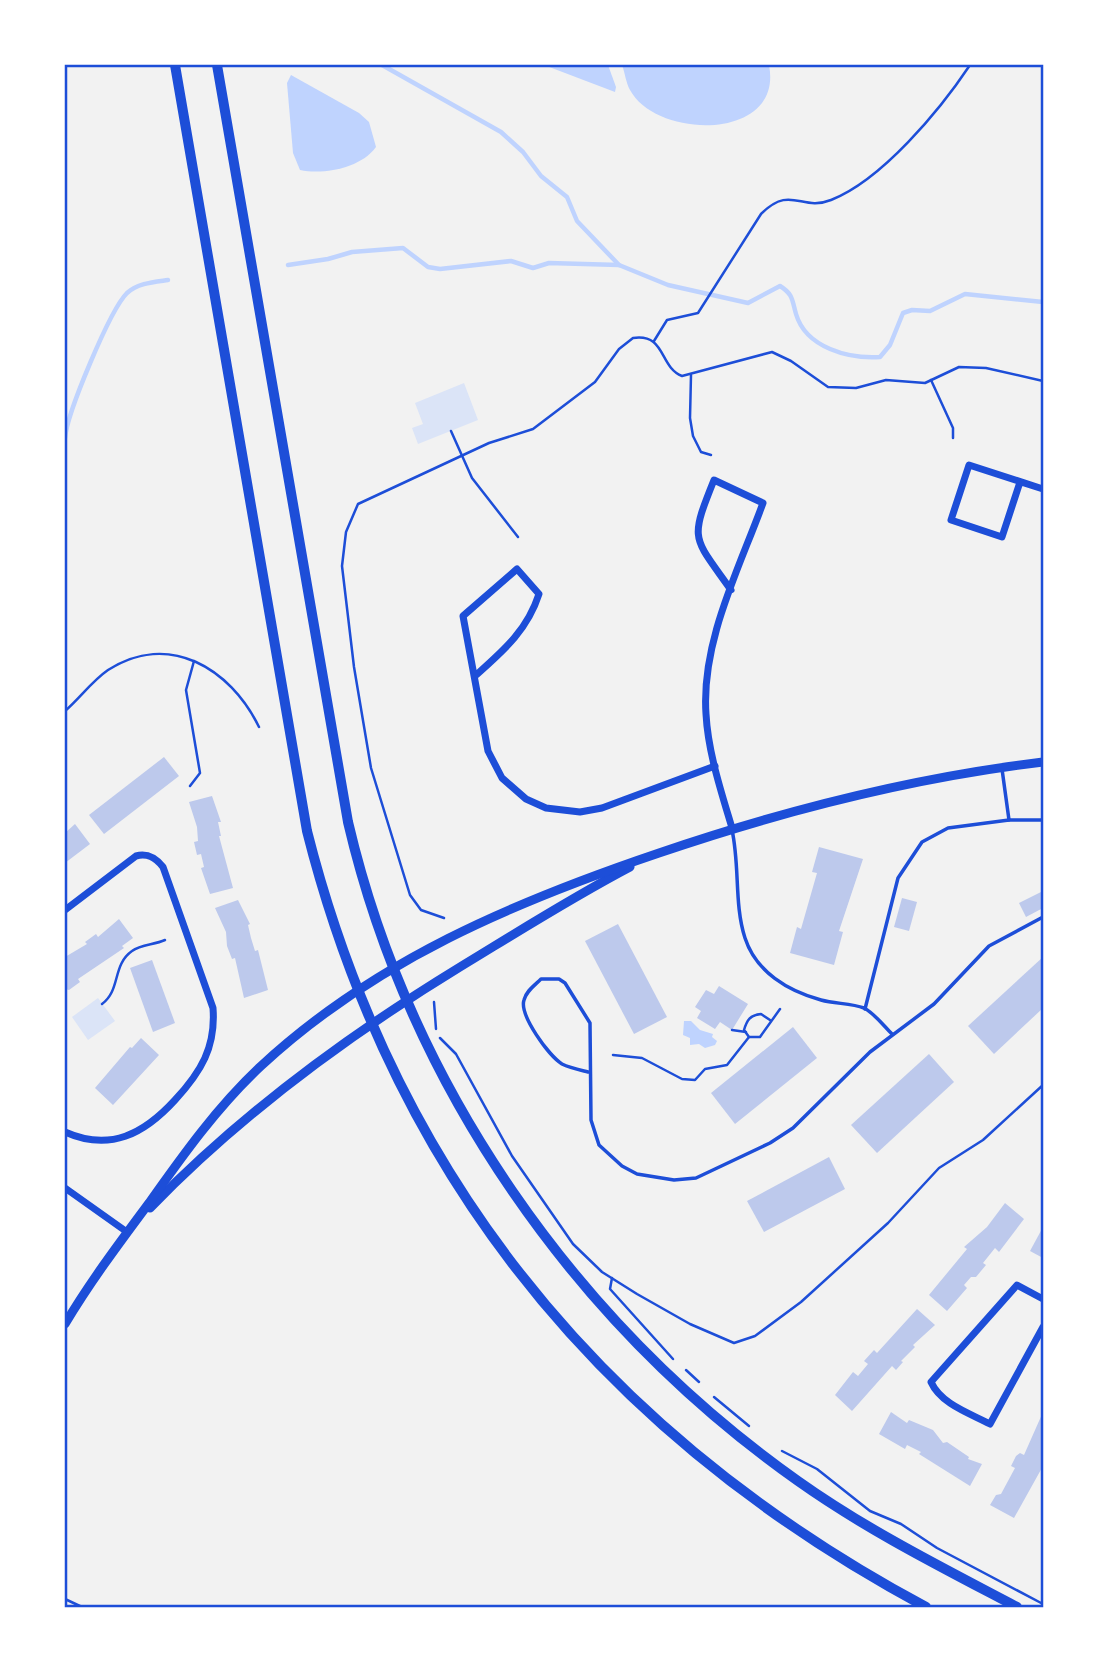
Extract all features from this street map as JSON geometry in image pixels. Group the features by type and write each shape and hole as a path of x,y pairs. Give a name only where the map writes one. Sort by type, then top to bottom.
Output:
{"main road":[{"path":"175,65 307,831 322,889 370,1023 416,1113 495,1242 539,1298 592,1357 683,1445 776,1517 926,1607"},
{"path":"218,65 348,822 362,881 392,968 452,1091 516,1199 571,1269 655,1363 712,1415 799,1482 856,1519 1017,1607"}],"street":[{"path":"1020,482 1002,537 951,520 968,465 1043,489"},
{"path":"731,590 701,547 697,534 698,522 714,480 763,503 712,645 706,690 706,713 715,766 732,828"},
{"path":"475,676 516,640 534,610 539,594 517,569 463,616 475,676 494,764 512,789 546,808 580,812 602,808 715,766"},
{"path":"65,1324 127,1232 217,1113 251,1076 303,1030 356,990 392,968 446,937 505,909 732,828 866,792 1043,762"},
{"path":"65,910 136,856 143,854 157,860 163,866 213,1007 214,1030 201,1070 158,1119 143,1130 127,1138 112,1141 79,1138 65,1132"},
{"path":"127,1232 186,1171 279,1090 370,1023 581,892 656,854"},
{"path":"65,1188 127,1232"},
{"path":"1043,1299 1017,1285 931,1382 934,1390 954,1405 990,1424 1043,1327"}],"lane":[{"path":"1002,767 1009,820"},
{"path":"866,1009 868,990 898,878 922,842 948,828 1009,820 1043,820"},
{"path":"732,828 738,855 741,923 753,956 779,982 821,1000 866,1009 892,1034"},
{"path":"588,1072 562,1063 553,1056 524,1014 526,994 541,979 559,979 582,1005 590,1023 588,1072 594,1133 609,1155 622,1166 655,1178 696,1178 770,1143 793,1128 852,1068 892,1034 934,1004 989,946 1043,917"}],"path":[{"path":"654,341 667,320 698,313 761,214 780,199 820,203 831,200 899,153 939,108 970,65"},
{"path":"444,918 421,910 415,905 376,788 360,712 342,566 346,532 358,505 366,498 461,456 533,429 595,382 619,349 633,338 654,341 676,373 691,375 772,352 791,360 828,387 856,388 887,380 916,384 959,367 986,369 1043,381"},
{"path":"691,375 693,436 701,452 711,456"},
{"path":"931,380 953,428 953,438"},
{"path":"451,431 481,492 518,537"},
{"path":"65,710 107,671 149,652 194,661 219,674 247,705 259,727"},
{"path":"190,786 200,773 186,691 194,661"},
{"path":"102,1004 111,996 123,958 138,947 164,940"},
{"path":"434,1002 438,1035 456,1054 512,1156 573,1244 612,1279 690,1324 722,1339 743,1342 801,1301 888,1223 939,1168 983,1140 1043,1085"},
{"path":"749,1037 760,1037 780,1009"},
{"path":"749,1037 746,1032 748,1019 761,1014 770,1020"},
{"path":"733,1030 746,1032"},
{"path":"613,1055 633,1056 682,1079 695,1080 705,1069 727,1065 749,1037"},
{"path":"649,1070 653,1064"},
{"path":"612,1279 609,1286 615,1295 704,1387"},
{"path":"711,1395 754,1431"},
{"path":"776,1447 817,1469 870,1511 901,1524 937,1548 1043,1604"},
{"path":"65,1599 82,1607"}],"shaded area":[{"path":"464,383 478,420 418,444 412,428 423,424 415,403"},
{"path":"98,998 115,1021 88,1040 72,1017"}],"water":[{"path":"544,65 608,65 616,87 615,92"},
{"path":"622,65 769,65 768,90 757,108 739,119 715,125 690,124 665,118 644,106 630,90"},
{"path":"291,75 359,113 369,122 376,147 352,165 331,170 300,170 293,153 287,83"},
{"path":"684,1021 691,1021 700,1030 713,1034 712,1037 717,1041 715,1045 705,1048 699,1044 690,1045 690,1038 683,1035"}],"building":[{"path":"164,757 179,776 104,834 89,815"},
{"path":"212,796 221,822 218,822 219,836 233,888 210,894 201,868 204,867 201,854 197,855 194,842 198,841 197,827 189,802"},
{"path":"75,824 90,844 65,863 65,833"},
{"path":"819,847 863,859 839,931 843,932 834,965 790,953 797,927 801,929 817,873 812,872"},
{"path":"1043,891 1043,908 1026,917 1019,903"},
{"path":"902,898 917,902 909,931 894,927"},
{"path":"238,900 250,924 251,938 255,951 258,950 268,990 244,998 235,958 232,959 226,932 215,908"},
{"path":"119,919 133,938 122,946 124,948 78,979 80,982 69,990 65,989 65,957 87,944 85,942 96,934 98,937"},
{"path":"618,924 667,1017 634,1034 585,941"},
{"path":"1043,957 1043,1008 994,1054 968,1026"},
{"path":"152,960 175,1023 153,1032 130,968"},
{"path":"719,986 748,1004 732,1030 720,1022 715,1029 697,1018 701,1011 695,1007 706,990 714,994"},
{"path":"793,1027 817,1058 735,1124 711,1093"},
{"path":"141,1038 159,1055 113,1105 95,1088"},
{"path":"929,1054 954,1082 877,1153 851,1125"},
{"path":"829,1157 845,1189 764,1232 747,1201"},
{"path":"1005,1203 1024,1219 999,1252 995,1248 976,1277 971,1277 964,1285 967,1288 947,1311 929,1295 967,1249 964,1247 987,1227"},
{"path":"1043,1227 1043,1258 1030,1251"},
{"path":"917,1309 935,1325 913,1345 915,1347 896,1370 892,1366 852,1411 835,1395 853,1372 858,1376 868,1364 864,1361 874,1350 877,1353"},
{"path":"891,1412 907,1423 909,1420 933,1430 943,1443 947,1442 969,1457 968,1459 982,1464 970,1486 919,1454 921,1452 907,1445 905,1449 879,1434"},
{"path":"1043,1412 1043,1466 1014,1518 990,1505 996,1495 1001,1494 1015,1468 1011,1466 1016,1456 1020,1453 1024,1455"}],"waterway":[{"path":"382,65 501,132 523,152 541,176 567,197 577,221 619,265"},
{"path":"288,265 352,252 403,248 428,267 440,269 511,261 533,268 549,263 619,265 668,285 748,303 780,286 790,295 801,326 809,335 830,349 868,357 880,357 890,345 903,313 912,310 930,311 965,294 1043,302"},
{"path":"65,438 81,386 100,340 120,303 127,293 136,287 168,280"}]}
